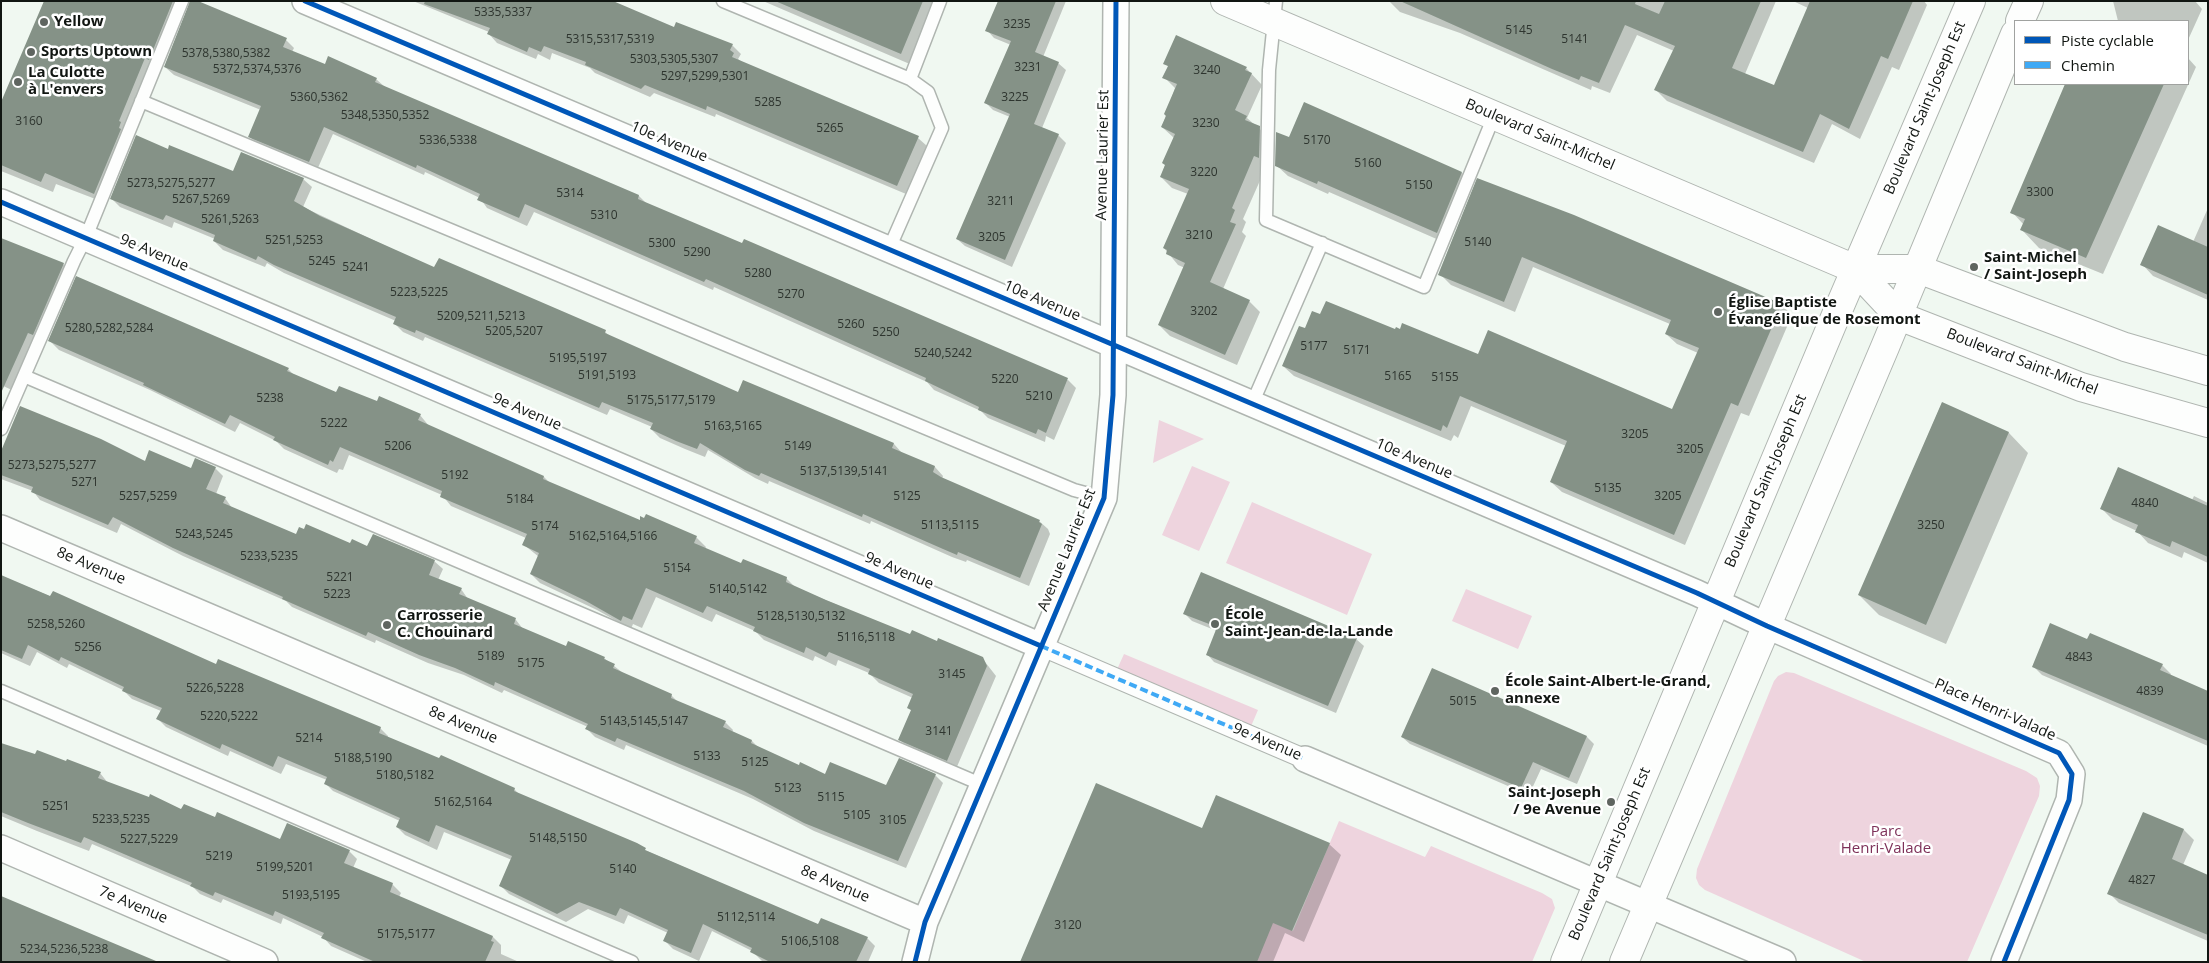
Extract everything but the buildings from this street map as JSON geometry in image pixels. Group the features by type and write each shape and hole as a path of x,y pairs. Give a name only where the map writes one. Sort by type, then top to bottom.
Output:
{"main road":[{"name":"Boulevard Saint-Michel","path":"1226,1 1275,11 1494,116 1855,269 1918,269 2125,347 2208,371"},
{"name":"Boulevard Saint-Joseph Est","path":"1565,962 1855,269 1971,1"},
{"path":"2020,20 2029,1"},
{"path":"1624,962 1899,316 2014,36"},
{"name":"Boulevard Saint-Michel","path":"1855,269 1899,316 2081,387 2208,423"}],"street":[{"name":"10e Avenue","path":"304,1 1715,601 1768,626"},
{"name":"Avenue Laurier Est","path":"915,962 924,922 1104,498 1113,395 1116,1"},
{"name":"9e Avenue","path":"1,202 1649,905"},
{"name":"8e Avenue","path":"1,528 924,922"},
{"name":"Place Henri-Valade","path":"1768,626 2045,745 2059,753 2068,766 2072,784 2069,800 2004,962"},
{"name":"7e Avenue","path":"1,848 265,962"},
{"path":"1649,905 1782,962"}],"lane":[{"path":"1,429 86,237 182,1"},
{"path":"723,1 910,79 928,92 942,128 889,249"},
{"path":"910,79 940,1"},
{"path":"1275,11 1270,70 1266,220 1424,287 1494,116"},
{"path":"141,101 1074,490 1104,498"},
{"path":"1252,404 1322,243"},
{"path":"24,376 983,785"},
{"path":"1,691 632,962"}],"green space":[{"path":"1159,420 1204,439 1153,463"},
{"path":"1192,466 1230,482 1199,551 1162,535"},
{"path":"1252,502 1372,554 1347,615 1226,563"},
{"path":"1466,589 1532,616 1518,649 1452,621"},
{"path":"1124,654 1258,710 1249,731 1115,674"},
{"name":"Parc Henri-Valade","path":"1786,672 1794,673 2026,771 2037,778 2040,786 2039,796 1967,962 1866,962 1705,890 1699,885 1696,878 1697,869 1774,681 1778,676"},
{"path":"1339,821 1425,857 1431,846 1552,899 1555,908 1532,962 1257,962 1260,917 1293,931"}],"marked path":[{"path":"1041,646 1305,759"}],"cycle path":[{"path":"305,1 1697,593 1767,626 2059,753 2072,774 2069,800 2004,962"},
{"path":"915,962 925,922 1104,498 1113,395 1116,1"},
{"path":"1,202 1041,646"}],"place":[{"name":"Yellow","path":"44,22"},
{"name":"Sports Uptown","path":"31,52"},
{"name":"La Culotte à L'envers","path":"18,82"},
{"name":"Saint-Michel / Saint-Joseph","path":"1974,267"},
{"name":"Église Baptiste Évangélique de Rosemont","path":"1718,312"},
{"name":"École Saint-Jean-de-la-Lande","path":"1215,624"},
{"name":"Carrosserie C. Chouinard","path":"387,625"},
{"name":"École Saint-Albert-le-Grand, annexe","path":"1495,691"},
{"name":"Saint-Joseph / 9e Avenue","path":"1611,802"}]}
